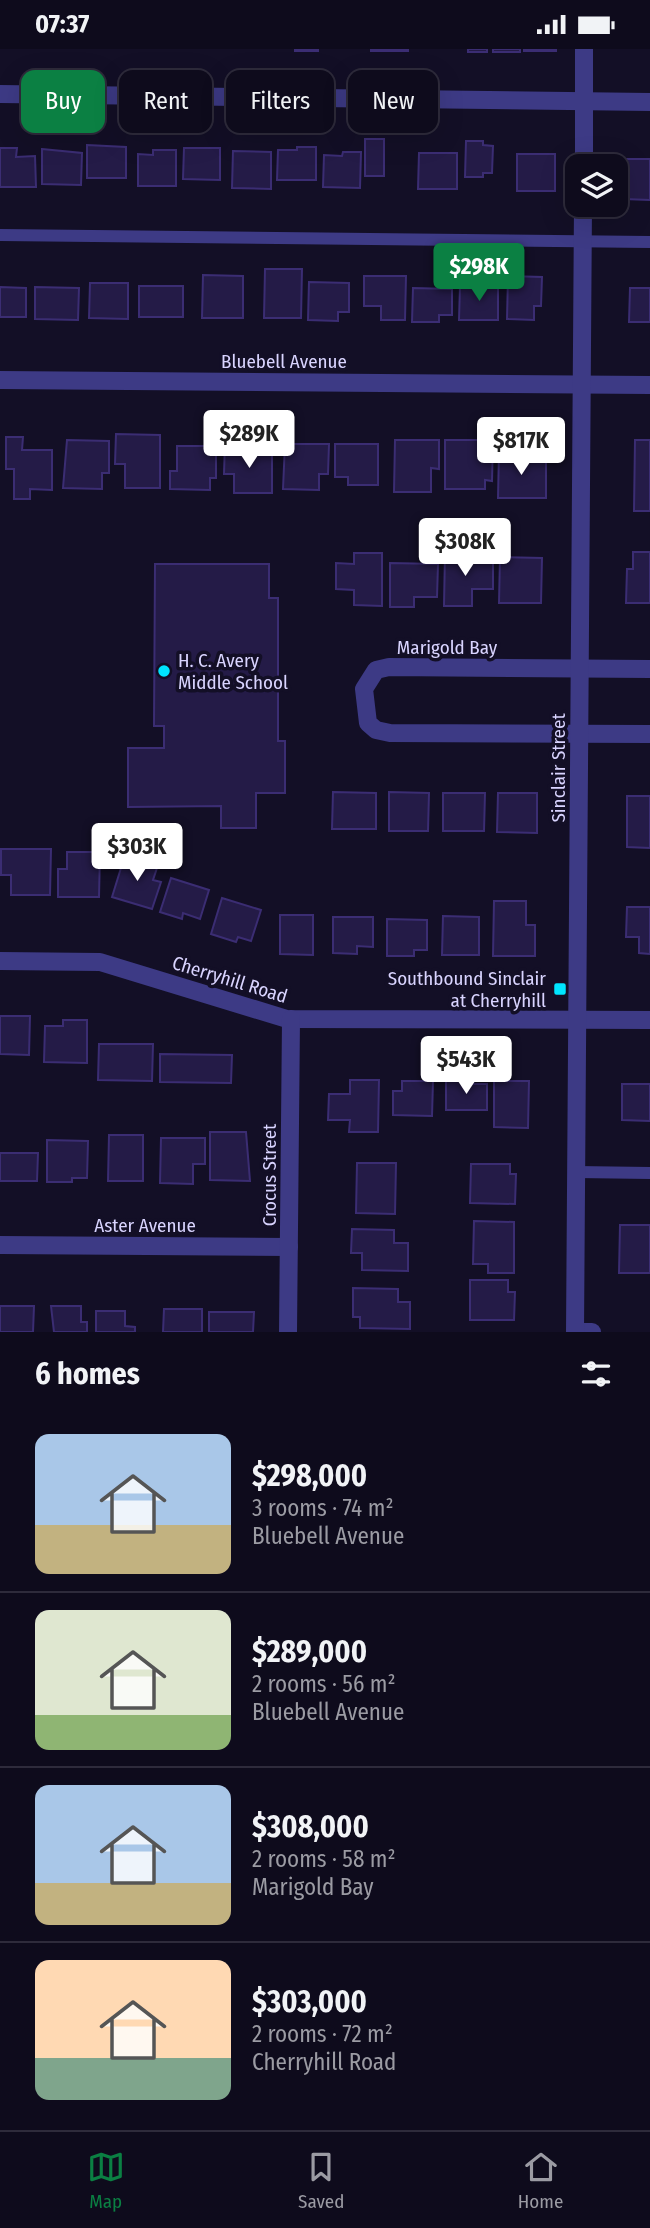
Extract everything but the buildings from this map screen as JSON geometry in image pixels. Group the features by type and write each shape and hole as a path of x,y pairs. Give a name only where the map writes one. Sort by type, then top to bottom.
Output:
{"street":[{"path":"583,154 584,49"},
{"path":"0,94 650,102"},
{"name":"Sinclair Street","path":"575,1332 580,668 575,385 583,217"},
{"name":"Bluebell Avenue","path":"0,380 650,385"},
{"name":"Marigold Bay","path":"579,733 390,733 376,730 368,723 364,689 376,670 389,667 580,668"},
{"path":"580,668 650,669"},
{"path":"579,733 650,734"},
{"name":"Cherryhill Road","path":"0,961 100,962 291,1019 650,1020"},
{"name":"Crocus Street","path":"288,1332 291,1019"},
{"name":"Aster Avenue","path":"0,1245 289,1247"},
{"path":"575,1332 593,1332"}],"lane":[{"path":"0,235 650,242"},
{"path":"576,1172 650,1173"}],"place":[{"name":"H. C. Avery Middle School","path":"164,671"},
{"name":"Southbound Sinclair at Cherryhill","path":"560,989"}]}
